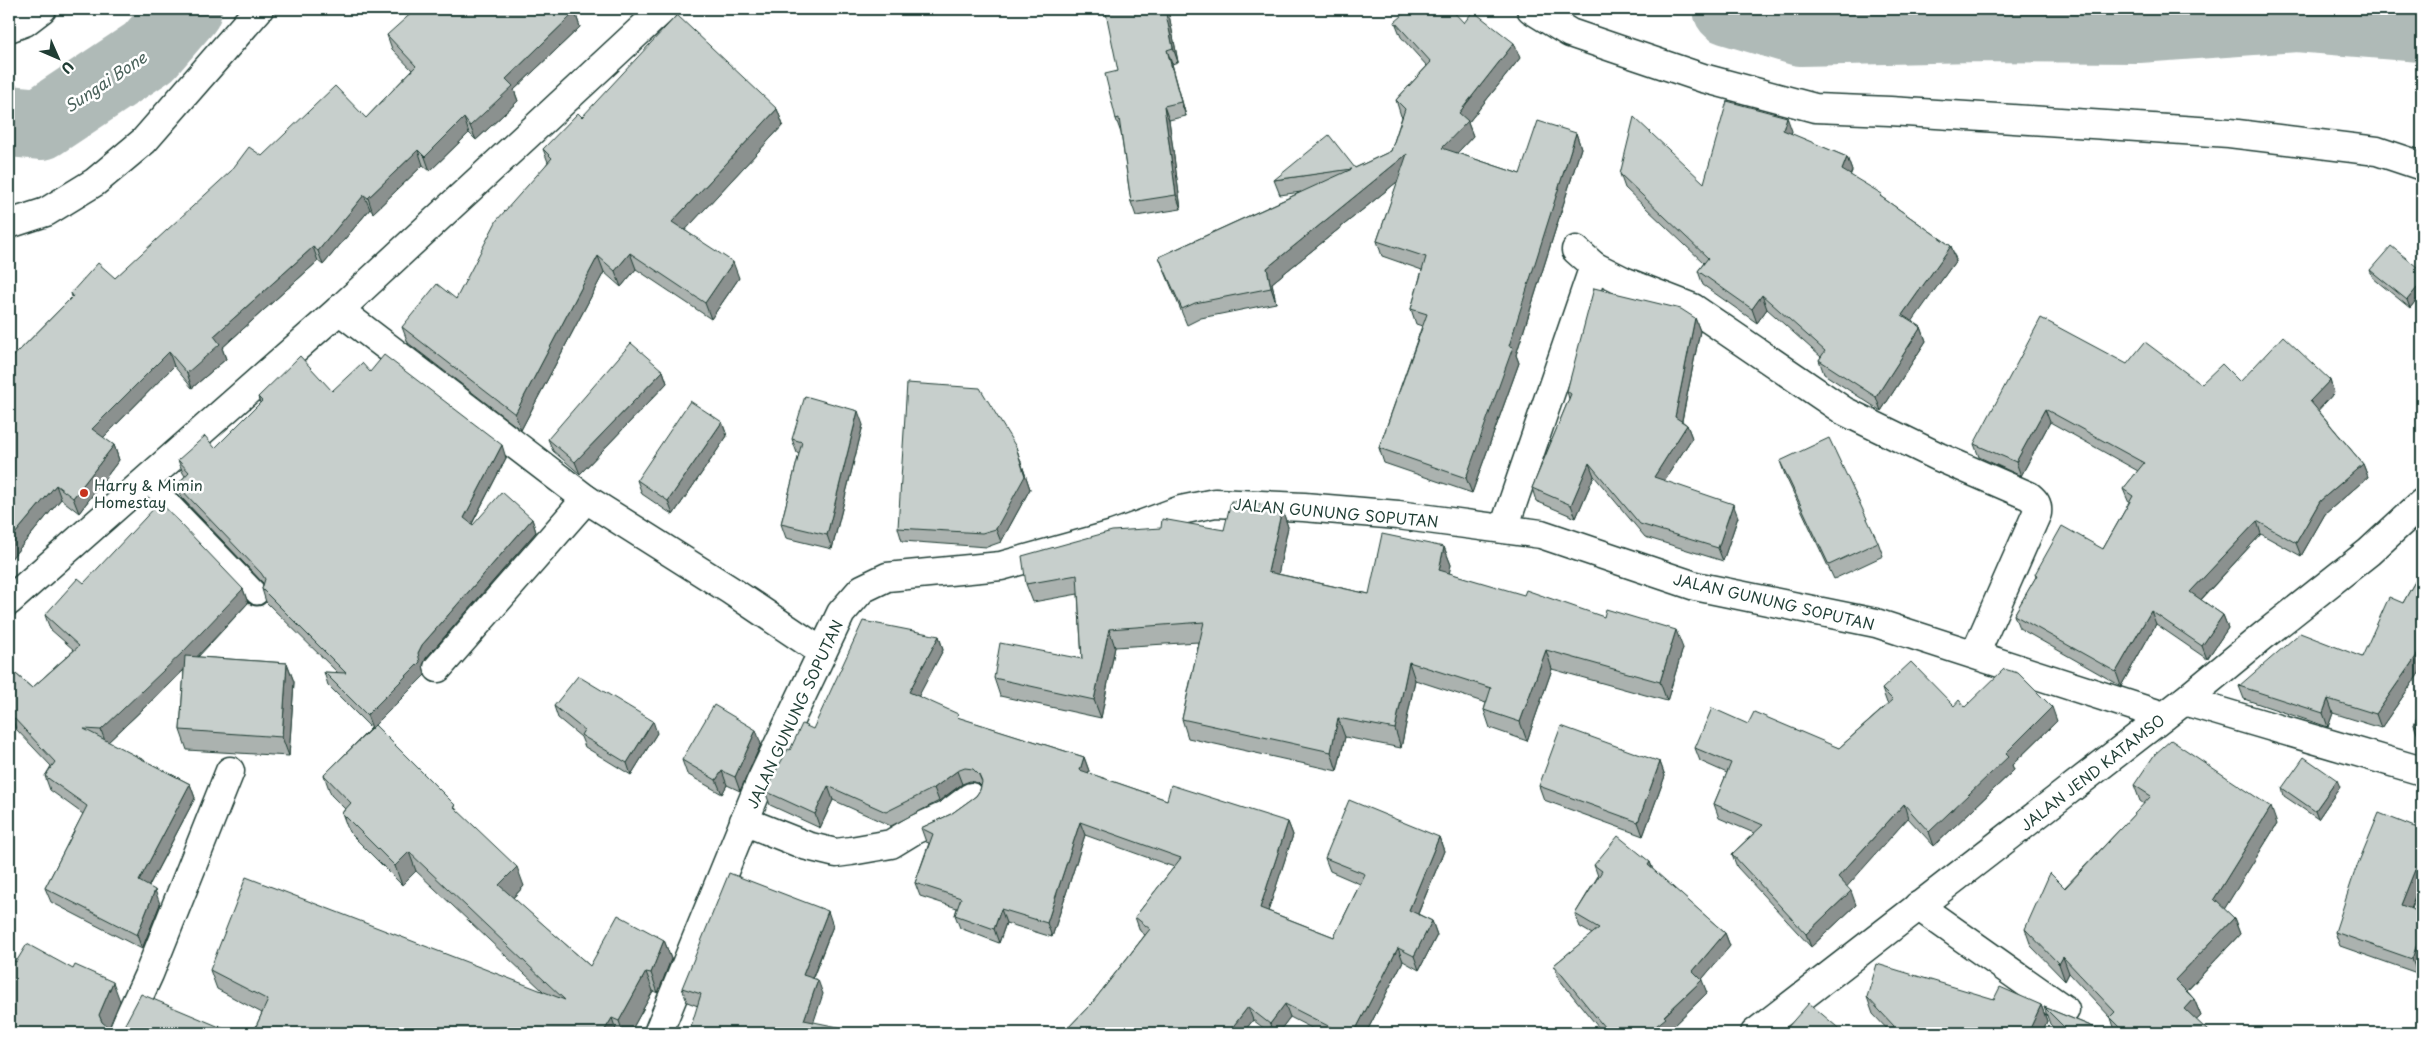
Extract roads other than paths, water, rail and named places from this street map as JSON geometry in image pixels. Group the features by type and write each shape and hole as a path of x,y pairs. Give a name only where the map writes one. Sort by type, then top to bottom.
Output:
{"street":[{"path":"9,28 25,22 42,9"},
{"path":"9,224 46,212 95,182 144,141 259,9"},
{"path":"13,589 146,480 339,310 663,9"},
{"path":"1531,9 1570,33 1703,78 1815,108 1890,111 2229,133 2377,151 2422,166"},
{"path":"1504,528 1585,258 1626,282 1693,308 1844,411 1939,457 2029,496 2035,501 2038,506 2037,513 1975,654"},
{"path":"339,310 586,499 730,590 822,652"},
{"path":"438,668 586,499"},
{"name":"JALAN GUNUNG SOPUTAN","path":"658,1033 744,821 841,613 862,589 887,577 1001,566 1113,535 1181,510 1215,503 1304,507 1504,528 1541,534 1695,586 1876,623 1975,654 2174,709 2422,771"},
{"name":"JALAN JEND KATAMSO","path":"1755,1033 2174,709 2262,636 2369,552 2422,503"},
{"path":"122,1033 149,974 230,770"},
{"path":"744,821 807,846 836,853 891,844 914,830 947,816 971,797"},
{"path":"1918,906 2065,1010"}],"lane":[{"path":"146,480 257,594"}],"waterway":[{"name":"Sungai Bone","path":"9,121 41,124 149,52 186,9"},
{"name":"Sungai Bone","path":"1729,9 1800,30 1973,26 2138,27 2297,16 2422,26"}],"place":[{"name":"Harry & Mimin Homestay","path":"84,493"}]}
